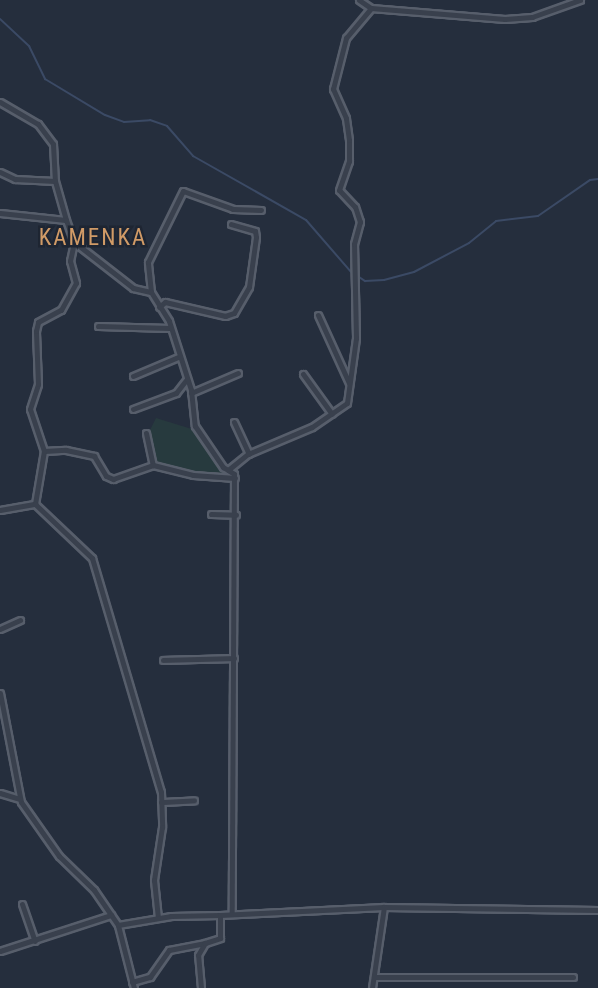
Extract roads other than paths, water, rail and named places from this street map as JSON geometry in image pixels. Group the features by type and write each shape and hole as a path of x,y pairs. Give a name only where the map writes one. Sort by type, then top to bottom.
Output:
{"street":[{"path":"359,0 371,8 505,19 531,17 580,0"},
{"path":"228,470 249,454 332,414 347,403 356,338 354,254 360,222 355,207 340,191 349,161 349,140 346,118 333,89 335,70 346,38 371,8"},
{"path":"0,102 38,124 53,144 55,181 74,242 132,288 151,292"},
{"path":"0,172 15,179 55,181"},
{"path":"232,914 236,515 234,478 195,426 187,379 170,328 151,292 150,255 183,191 233,209 261,211"},
{"path":"0,214 66,220"},
{"path":"159,307 165,302 225,316 234,313 249,287 256,237 255,231 231,224"},
{"path":"35,505 44,451 30,409 38,384 37,322 61,310 76,282 70,261 74,242"},
{"path":"318,316 349,383"},
{"path":"98,326 170,328"},
{"path":"133,376 178,357"},
{"path":"191,393 238,373"},
{"path":"303,374 332,414"},
{"path":"132,410 176,393 187,379"},
{"path":"234,422 249,454"},
{"path":"146,433 153,465"},
{"path":"44,451 94,456 106,476 113,479 153,465 193,475 234,478"},
{"path":"0,510 35,505"},
{"path":"35,505 92,558 118,657 155,762 161,802 154,880 158,918"},
{"path":"211,514 236,515"},
{"path":"0,629 20,620"},
{"path":"163,660 234,658"},
{"path":"0,693 20,799 59,856 94,890 118,925 133,985 150,977 169,950 220,938 220,915"},
{"path":"0,793 20,799"},
{"path":"161,802 194,800"},
{"path":"22,904 35,941"},
{"path":"372,988 384,907"},
{"path":"118,925 158,918 384,907 598,910"},
{"path":"0,951 35,941 71,924 111,915"},
{"path":"201,988 198,955 205,943"},
{"path":"374,976 573,977"}],"waterway":[{"path":"0,19 29,46 45,79 105,115 124,122 150,120 167,126 193,156 306,220 351,272"},
{"path":"356,275 365,281 384,280 414,272 469,243 496,221 538,216 590,180 598,179"}],"district":[{"name":"KAMENKA","path":"93,238"}]}
